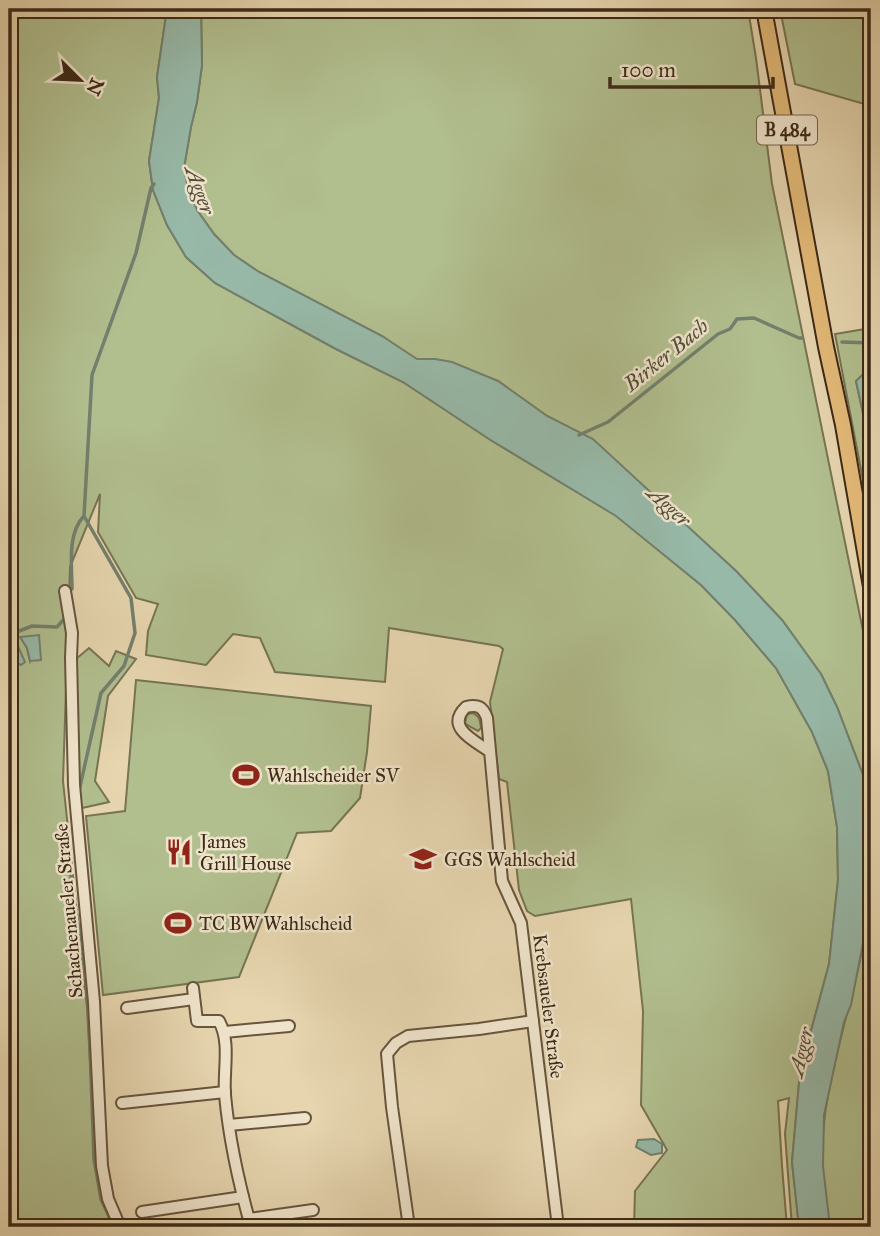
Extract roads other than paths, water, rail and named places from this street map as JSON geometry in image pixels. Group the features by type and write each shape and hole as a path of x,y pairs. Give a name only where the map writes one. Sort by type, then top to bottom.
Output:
{"main road":[{"name":"B 484","path":"764,9 871,587"}],"street":[{"name":"Schachenaueler Straße","path":"65,591 72,633 74,785 94,1002 102,1166 108,1199 120,1227"},
{"name":"Krebsaueler Straße","path":"489,751 502,881 521,923 558,1227"},
{"path":"127,1008 194,994 197,1021 219,1021 225,1032 225,1092 229,1125 250,1223 313,1210"},
{"path":"410,1227 387,1054 408,1036 533,1021"},
{"path":"225,1032 289,1026"},
{"path":"122,1103 225,1092"},
{"path":"229,1125 305,1118"},
{"path":"142,1213 243,1197"}],"waterway":[{"path":"79,791 101,693 124,666 135,633 131,598 84,516 92,375 136,253 154,184"},
{"name":"Birker Bach","path":"579,435 608,422 718,334 730,329 737,319 754,318 802,338"},
{"name":"Birker Bach","path":"842,342 871,343"},
{"path":"72,589 72,542 83,517"},
{"path":"9,635 32,626 57,627 64,619"},
{"path":"66,842 88,992 94,1159 101,1199 114,1227"}],"place":[{"name":"Wahlscheider SV","path":"246,775"},
{"name":"James Grill House","path":"179,852"},
{"name":"GGS Wahlscheid","path":"423,859"},
{"name":"TC BW Wahlscheid","path":"178,923"}],"water label":[{"name":"Agger","path":"200,190"},
{"name":"Agger","path":"669,506"},
{"name":"Agger","path":"801,1052"}]}
